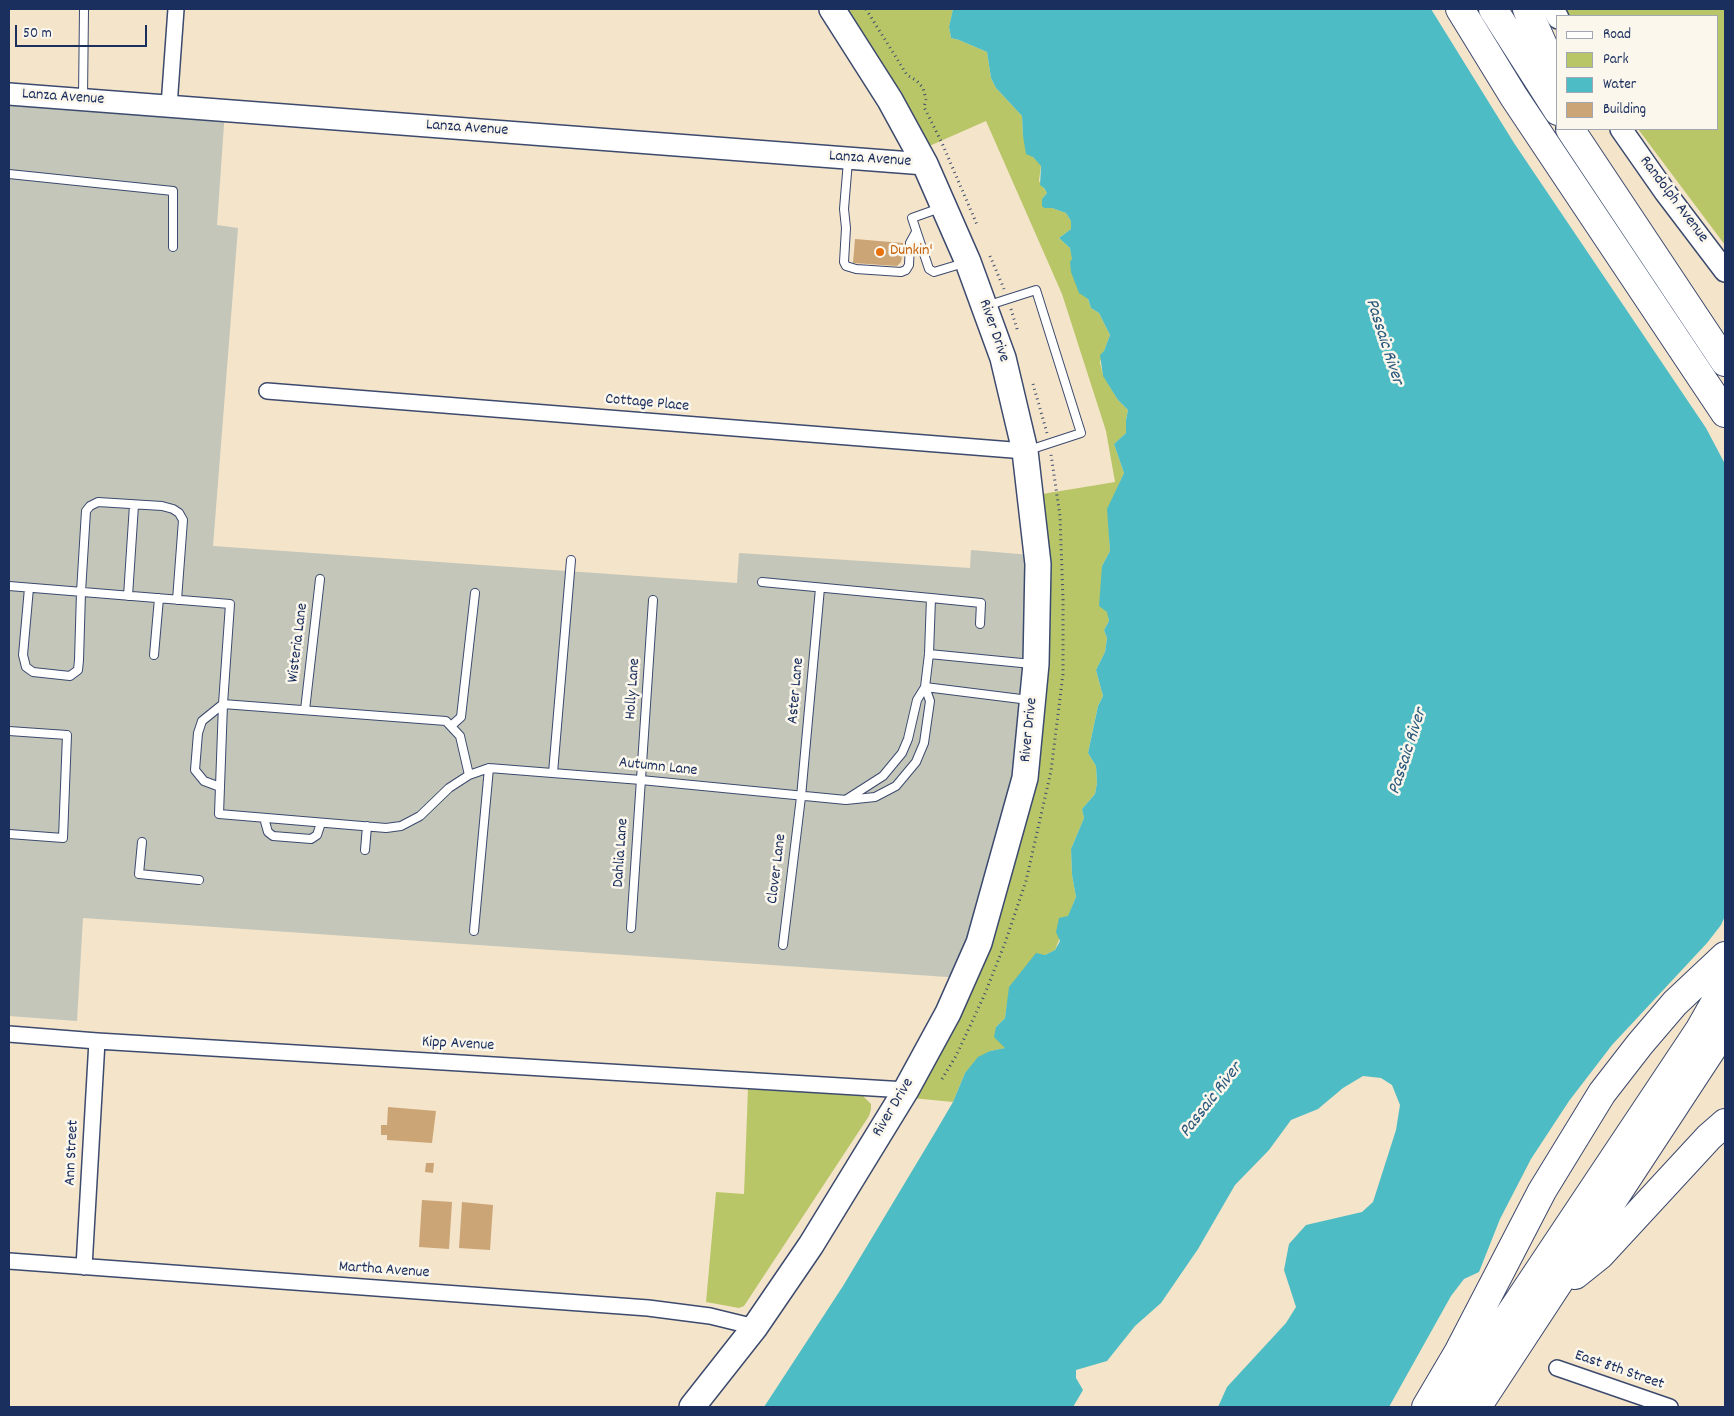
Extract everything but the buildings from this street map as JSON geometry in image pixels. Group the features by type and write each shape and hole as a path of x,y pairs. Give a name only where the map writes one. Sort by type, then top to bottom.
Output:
{"highway":[{"path":"1460,9 1514,97 1725,413"},
{"path":"1493,9 1556,108"},
{"path":"1527,9 1556,74"},
{"path":"1571,130 1725,361"},
{"path":"1585,130 1725,361"},
{"path":"1426,1407 1458,1351 1542,1191 1602,1093 1640,1044 1676,1003 1725,956"},
{"path":"1569,1146 1604,1096 1644,1047 1691,1001 1725,972"},
{"path":"1448,1407 1700,1029 1725,985"},
{"path":"1477,1407 1725,1029"},
{"path":"1554,1291 1600,1255 1709,1137 1725,1123"}],"main road":[{"name":"River Drive","path":"692,1407 755,1326 811,1245 906,1090 948,1013 979,943 1025,778 1036,664 1038,564 1025,451 1003,358 984,307 979,258 944,207 925,164 890,100 832,9"}],"street":[{"path":"169,106 176,9"},
{"name":"Lanza Avenue","path":"9,94 925,164"},
{"name":"Randolph Avenue","path":"1622,130 1665,192 1725,271"},
{"name":"Cottage Place","path":"268,391 1025,451"},
{"name":"Kipp Avenue","path":"9,1034 97,1041 906,1090"},
{"name":"Ann Street","path":"84,1267 97,1041"},
{"name":"Martha Avenue","path":"9,1262 648,1308 710,1316 755,1326"},
{"name":"East 8th Street","path":"1557,1368 1670,1407"}],"lane":[{"path":"83,99 84,9"},
{"path":"848,158 844,209 846,228 844,262 846,266 865,270 901,272 906,270 909,265 910,243 916,232"},
{"path":"9,174 172,191 173,247"},
{"path":"944,207 912,218 931,270 934,272 979,258"},
{"path":"984,307 1036,290 1081,433 1025,451"},
{"path":"9,586 29,588 81,592 128,596 159,598 177,600 183,520 173,509 162,506 98,502 90,506 86,511 81,592 80,660 78,670 70,676 34,672 26,667 23,655 29,588"},
{"path":"128,596 134,505"},
{"path":"553,772 571,560"},
{"name":"Wisteria Lane","path":"305,710 320,579"},
{"path":"762,582 981,603 980,624"},
{"name":"Aster Lane","path":"801,797 820,588"},
{"path":"452,726 461,717 474,593"},
{"path":"154,655 159,598"},
{"name":"Autumn Lane","path":"846,800 883,776 902,753 908,739 917,700 925,688 932,598"},
{"name":"Autumn Lane","path":"177,600 230,604 223,704 219,814 386,828 400,826 420,816 449,788 469,775 490,768 642,780 801,797 846,800 875,797 896,786 916,762 924,743 930,701 925,688"},
{"name":"Holly Lane","path":"642,780 653,600"},
{"path":"929,654 1036,664"},
{"path":"925,688 1032,700"},
{"path":"220,787 204,781 195,770 198,733 202,721 223,704 446,720 460,736 469,775"},
{"path":"9,731 67,735 63,838 9,834"},
{"path":"474,931 490,768"},
{"name":"Dahlia Lane","path":"631,928 642,780"},
{"name":"Clover Lane","path":"783,945 801,797"},
{"path":"264,818 268,832 273,836 311,839 316,835 321,822"},
{"path":"365,850 367,826"},
{"path":"142,842 140,874 199,880"}],"path":[{"path":"866,9 908,75 923,88 926,99 924,107 942,143 978,228"},
{"path":"979,258 1008,299 1019,335"},
{"path":"942,1079 956,1056 984,996 1005,943 1026,881 1051,771 1063,674 1060,516 1049,444 1032,383"}],"shaded area":[{"path":"9,94 225,110 217,225 238,228 213,546 737,583 739,553 970,568 971,550 1031,555 1021,794 962,978 83,918 77,1021 9,1016"}],"green space":[{"path":"832,9 953,9 949,27 951,38 987,52 991,78 996,88 1022,116 1023,136 1033,157 1041,165 1039,181 1047,193 1042,199 1044,208 1052,208 1066,213 1071,221 1071,229 1059,238 1070,248 1091,308 1099,313 1110,335 1100,362 1103,375 1118,400 1128,410 1126,433 1114,444 1124,473 1108,509 1110,551 1102,566 1109,621 1104,630 1107,638 1105,652 1096,670 1103,696 1098,706 1088,753 1096,766 1097,783 1095,794 1082,809 1084,818 1071,849 1072,875 1076,897 1055,950 1045,955 1007,1004 1005,1018 996,1027 1006,1048 990,1051 965,1073 953,1102 902,1097 979,943 1025,778 1030,496 1115,482 1106,431 1062,294 986,121 918,151"},
{"path":"1561,9 1725,9 1725,245 1639,130 1719,130 1719,15 1564,15"},
{"path":"748,1089 863,1096 871,1104 871,1109 869,1116 744,1306 739,1308 706,1302 716,1192 744,1194"}],"water":[{"name":"Passaic River","path":"953,9 1431,9 1514,143 1706,428 1725,464 1725,916 1721,925 1707,943 1612,1045 1569,1101 1531,1159 1500,1219 1479,1272 1464,1279 1451,1296 1389,1407 1218,1407 1227,1387 1286,1323 1296,1307 1284,1270 1289,1244 1306,1225 1362,1212 1373,1202 1396,1130 1400,1105 1392,1085 1381,1078 1363,1076 1343,1088 1318,1109 1291,1120 1269,1150 1235,1185 1198,1249 1161,1303 1135,1326 1107,1361 1076,1370 1076,1378 1083,1390 1073,1407 764,1407 843,1286 953,1102 965,1073 978,1057 990,1051 1005,1048 994,1037 996,1027 1005,1018 1009,987 1036,953 1045,955 1055,950 1060,941 1056,932 1059,918 1068,916 1076,897 1072,875 1071,849 1084,818 1082,809 1095,794 1097,783 1096,766 1088,753 1098,706 1103,696 1096,670 1105,652 1107,638 1104,630 1109,621 1107,612 1099,606 1102,566 1110,551 1107,509 1124,473 1114,444 1126,433 1128,410 1118,400 1103,376 1100,355 1104,351 1110,335 1099,313 1091,308 1088,299 1079,293 1071,272 1070,262 1072,259 1070,248 1059,238 1071,229 1071,221 1066,213 1042,206 1042,199 1047,193 1040,185 1041,166 1033,157 1026,154 1022,116 996,88 991,78 987,52 951,38 949,27"}],"place":[{"name":"Dunkin'","path":"880,252"}]}
